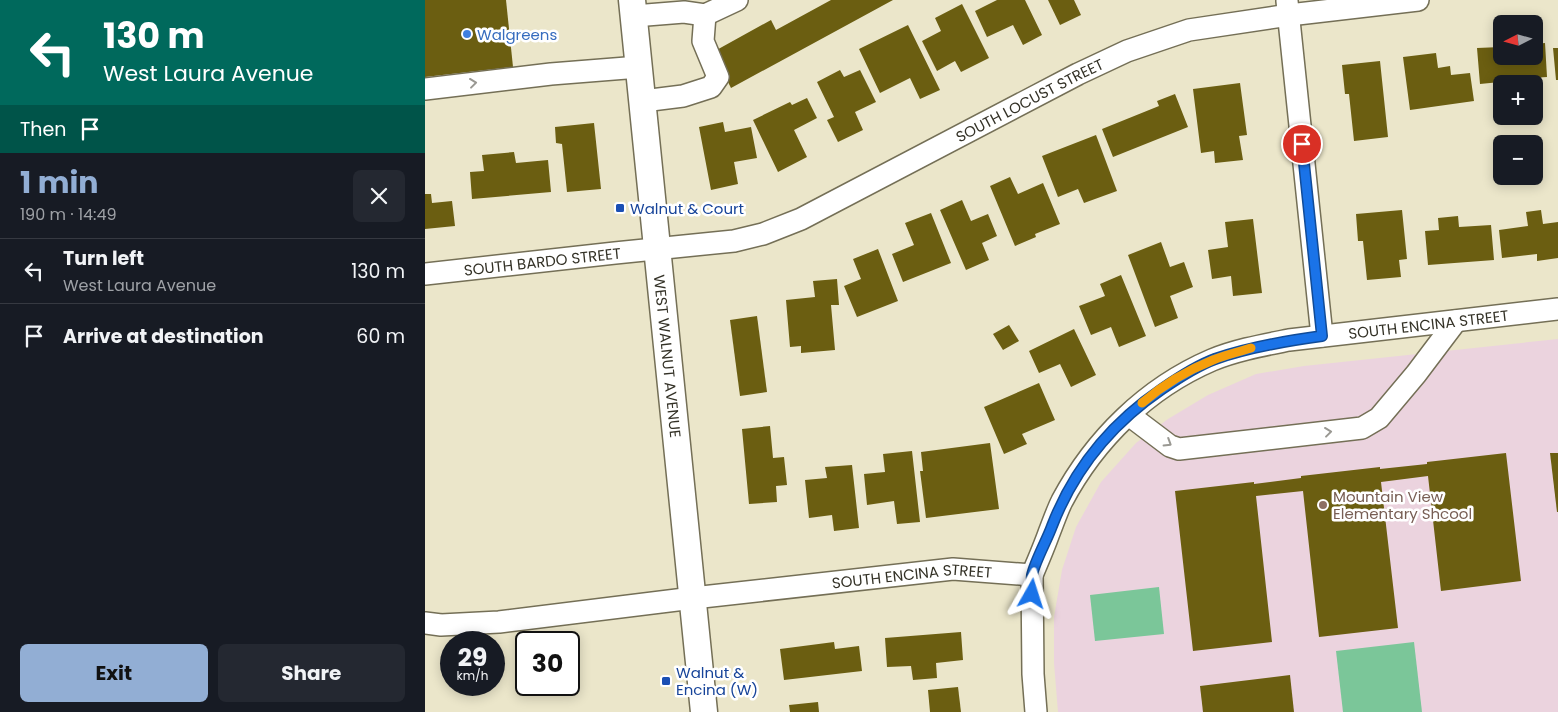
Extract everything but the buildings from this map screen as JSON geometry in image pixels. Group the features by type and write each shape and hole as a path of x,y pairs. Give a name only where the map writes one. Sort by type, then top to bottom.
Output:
{"main road":[{"name":"WEST WALNUT AVENUE","path":"633,8 704,712"}],"street":[{"name":"SOUTH LOCUST STREET","path":"658,250 734,241 763,234 801,219 1078,74 1127,51 1189,30 1288,7 1418,0"},
{"path":"633,8 705,14 728,2"},
{"path":"1288,7 1322,336"},
{"path":"643,101 683,96 711,87 718,76 703,42 705,14"},
{"path":"425,89 551,74 639,67"},
{"name":"SOUTH BARDO STREET","path":"425,274 658,250"},
{"name":"SOUTH ENCINA STREET","path":"425,623 441,625 499,622 953,569 1032,575 1061,503 1084,464 1104,439 1145,400 1178,377 1213,360 1254,347 1289,340 1558,309"},
{"path":"1129,415 1170,446 1179,449 1362,428 1379,418 1416,374 1456,321"},
{"path":"1032,575 1033,674 1036,712"}],"shaded area":[{"name":"Mountain View Elementary Shcool","path":"1558,339 1558,712 1058,712 1054,663 1054,617 1062,570 1076,527 1101,482 1136,443 1168,419 1208,395 1256,374 1304,366"}],"green space":[{"path":"1159,587 1164,634 1095,641 1090,595"},
{"path":"1414,642 1422,712 1343,712 1336,651"}],"slow traffic":[{"path":"1142,403 1178,377 1213,360 1251,348"}],"place":[{"name":"Walgreens","path":"467,34"},
{"name":"Walnut & Court","path":"620,208"},
{"name":"Mountain View Elementary Shcool","path":"1323,505"},
{"name":"Walnut & Encina (W)","path":"666,681"}],"route":[{"path":"1032,594 1032,575 1061,503 1084,464 1104,439 1145,400 1178,377 1213,360 1254,347 1322,336 1302,144"}]}
